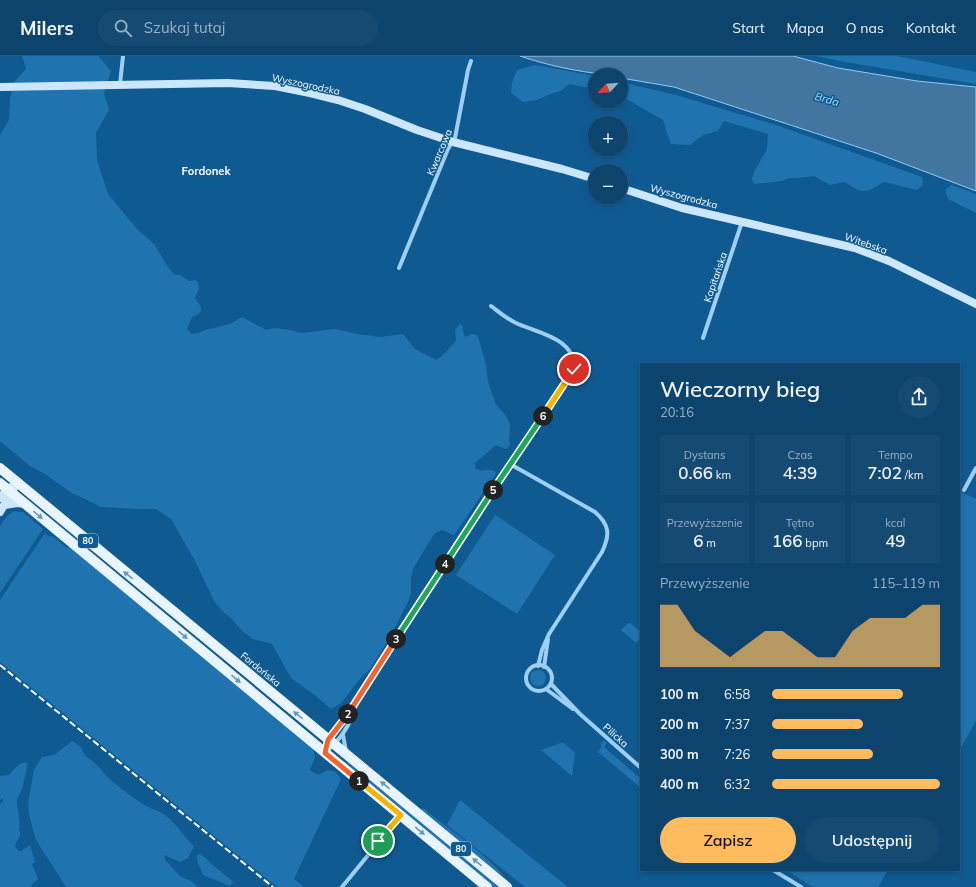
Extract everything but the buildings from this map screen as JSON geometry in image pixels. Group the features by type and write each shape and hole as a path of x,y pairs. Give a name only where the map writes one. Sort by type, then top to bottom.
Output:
{"main road":[{"name":"Fordońska","path":"0,468 507,887"},
{"name":"80","path":"6,488 488,887"}],"street":[{"path":"120,84 123,56"},
{"name":"Kwarcowa","path":"405,269 400,267 448,149 455,138 471,61"},
{"name":"Wyszogrodzka","path":"0,87 228,83 293,89 358,106 417,130 453,142 555,167 588,177"},
{"name":"Wyszogrodzka","path":"628,190 682,208 742,221"},
{"name":"Witebska","path":"742,221 855,248 889,261 976,304"},
{"name":"Kapitańska","path":"703,338 742,221"},
{"path":"325,753 433,582 510,464 571,375 574,364 571,353 561,342 515,323 491,306"},
{"path":"510,464 595,512 602,519 606,527 607,540 602,552 549,634 542,650 538,666"},
{"path":"964,490 976,468"},
{"path":"17,483 6,488 2,505 26,504"},
{"path":"544,667 549,634"},
{"path":"538,666 544,667 550,672 552,680 551,684 546,690 534,690 527,683 527,674 529,671 538,666"},
{"name":"Pilicka","path":"551,684 580,714 640,767"},
{"name":"Pilicka","path":"546,690 580,714"},
{"path":"325,753 331,742 343,735 354,712 356,704"},
{"path":"343,735 347,755"},
{"path":"342,887 401,815"},
{"path":"775,871 799,886"}],"shaded area":[{"path":"22,56 99,56 111,71 104,93 109,110 96,133 97,160 108,194 137,229 154,244 168,267 175,275 180,275 189,281 196,280 198,283 199,289 195,298 201,306 201,312 192,317 187,329 192,334 230,324 242,317 266,330 275,328 301,333 335,329 381,337 403,334 415,349 436,360 442,356 456,341 455,330 460,324 462,325 464,335 466,337 472,334 478,336 492,394 496,404 506,416 510,424 510,445 506,449 496,445 475,463 476,469 496,472 495,476 490,481 454,535 442,530 434,534 413,569 411,593 408,602 388,641 370,669 359,680 341,703 331,709 291,678 272,644 253,639 243,632 231,618 222,611 214,601 194,559 171,519 156,509 101,507 72,493 45,474 30,466 0,441 0,135 9,120 10,98 15,81 26,69"},
{"path":"816,56 897,56 976,72 976,84 845,62"},
{"path":"535,65 588,75 588,88 569,84 561,91 537,100 523,102 511,93 512,83 517,70"},
{"path":"628,84 676,95 776,125 922,177 923,185 917,190 884,182 868,190 861,191 845,182 830,185 814,176 789,178 782,181 754,184 752,179 755,170 767,149 768,134 724,121 718,131 703,135 690,145 671,144 663,120 628,100"},
{"path":"951,185 976,194 976,213 948,199 945,190"},
{"path":"960,491 976,499 976,721 960,749"},
{"path":"14,511 23,512 43,529 0,593 0,526 7,516"},
{"path":"495,515 555,555 517,614 456,575"},
{"path":"45,533 50,537 52,536 67,548 69,547 79,553 313,748 315,757 310,770 318,775 328,770 336,772 341,779 294,879 304,887 277,887 0,662 0,600"},
{"path":"630,623 640,631 640,638 636,643 621,630"},
{"path":"538,670 544,672 546,678 544,684 538,686 532,684 530,678 532,672"},
{"path":"604,740 607,743 604,747 640,778 640,787 598,752 601,748 601,744"},
{"path":"72,741 80,746 86,757 90,759 109,779 148,807 162,813 194,846 188,858 180,862 164,855 165,860 181,877 191,881 198,887 67,887 64,884 36,840 29,815 28,803 34,770 42,757 54,755"},
{"path":"564,743 575,753 572,776 541,750"},
{"path":"345,761 414,814 503,887 492,887 343,763"},
{"path":"25,762 27,764 26,772 22,789 17,801 20,836 15,846 18,851 21,851 30,845 35,862 32,864 38,879 31,885 32,887 0,887 0,804 3,801 3,798 0,800 0,776 9,775 18,765"},
{"path":"460,800 568,887 525,887 447,825"},
{"path":"423,808 476,849 504,876 493,870 422,811"},
{"path":"199,854 206,858 233,882 230,886 203,875 197,861 197,856"},
{"path":"788,871 887,871 878,887 813,887"}],"water":[{"name":"Brda","path":"520,56 793,56 838,68 917,81 976,87 976,191 876,153 674,87 628,79 628,68 588,68 588,72 544,63"}],"railway":[{"path":"0,665 273,887"}],"district":[{"name":"Fordonek","path":"206,171"}],"route":[{"path":"378,841 401,815 325,753 328,740 356,704 401,630 574,369"}]}
